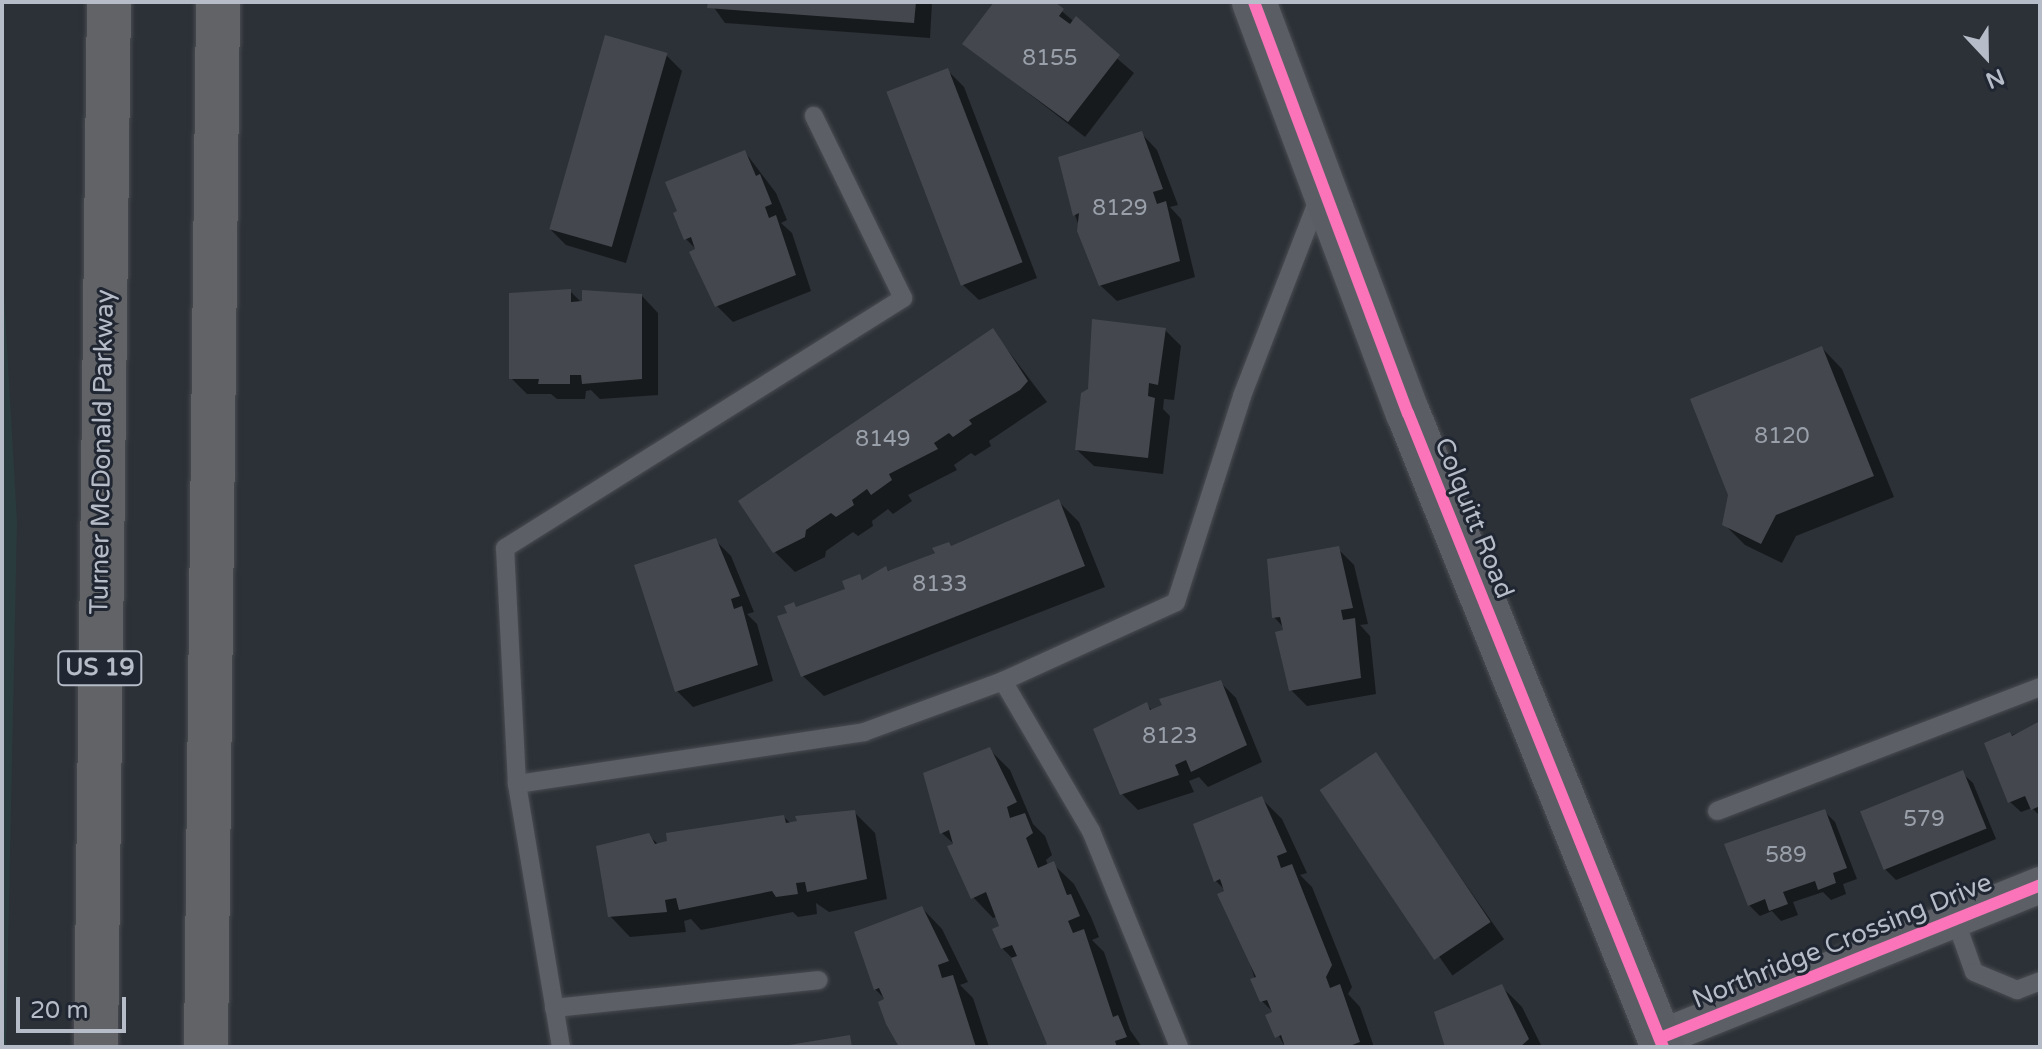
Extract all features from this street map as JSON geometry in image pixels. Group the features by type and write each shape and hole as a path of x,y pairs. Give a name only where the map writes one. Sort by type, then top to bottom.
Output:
{"highway":[{"name":"Turner McDonald Parkway","path":"96,1047 109,2"},
{"path":"206,1047 218,2"},
{"path":"210,730 221,1047"}],"street":[{"name":"Colquitt Road","path":"1254,2 1408,413 1662,1043"},
{"name":"Northridge Crossing Drive","path":"1662,1043 2040,885"}],"lane":[{"path":"561,1047 517,784 505,548 903,298 814,116"},
{"path":"517,784 864,732 1003,681 1176,602 1242,396 1323,187"},
{"path":"1003,681 1091,831 1179,1047"},
{"path":"1717,811 2040,687"},
{"path":"1955,919 1974,972 2017,990 2040,981"},
{"path":"554,1008 819,980"}],"shaded area":[{"path":"2,259 17,522 6,1047 2,1047"}],"building":[{"path":"708,2 916,2 914,23 707,8"},
{"path":"994,2 1055,2 1064,9 1059,16 1070,24 1076,16 1120,55 1068,122 962,44"},
{"path":"605,35 667,53 612,247 549,229"},
{"path":"948,68 1023,262 961,286 886,92"},
{"path":"1142,131 1163,189 1153,192 1157,204 1166,201 1180,261 1099,286 1077,231 1079,213 1073,216 1058,157"},
{"path":"745,150 756,176 760,174 772,204 765,207 769,218 776,215 796,275 715,307 689,252 695,249 691,237 684,240 673,213 677,211 665,182"},
{"path":"571,289 571,302 582,301 582,290 642,294 642,379 582,384 581,375 570,375 570,384 538,384 539,379 509,379 509,293"},
{"path":"1092,319 1166,328 1158,385 1149,383 1148,396 1155,398 1148,458 1075,450 1081,393 1088,389"},
{"path":"993,328 1028,381 1020,390 969,420 972,424 953,437 949,433 934,443 938,449 889,474 892,480 871,495 867,489 852,500 854,505 836,517 831,513 806,530 805,537 773,553 738,501"},
{"path":"1822,346 1874,476 1776,515 1761,544 1722,525 1728,495 1690,399"},
{"path":"1059,499 1085,566 801,677 777,616 787,613 784,606 794,602 796,607 845,589 842,581 860,574 862,580 886,566 888,571 935,553 932,548 949,542 951,546"},
{"path":"716,538 740,596 731,599 734,609 742,606 758,665 675,692 634,565"},
{"path":"1339,546 1353,608 1341,610 1343,620 1355,618 1361,678 1289,691 1275,632 1283,630 1280,617 1272,618 1267,559"},
{"path":"1221,680 1247,745 1191,772 1186,760 1175,765 1179,775 1120,795 1093,729 1147,702 1150,710 1162,705 1159,699"},
{"path":"2040,721 2040,806 2031,810 2025,796 2008,803 1984,743 2010,732 2012,736"},
{"path":"990,747 1017,802 1007,807 1010,818 1025,813 1033,833 1026,838 1038,868 1054,861 1067,895 1071,894 1080,916 1068,921 1073,933 1084,929 1113,1017 1118,1015 1127,1037 1115,1041 1117,1047 1039,1047 1047,1044 1011,958 1017,956 1012,945 1001,949 992,929 999,926 986,892 971,899 947,846 953,844 949,830 940,834 923,773"},
{"path":"1376,752 1491,922 1434,960 1320,790"},
{"path":"1963,770 1987,828 1884,870 1860,812"},
{"path":"1262,796 1287,852 1277,856 1281,868 1292,864 1332,965 1326,977 1330,988 1340,984 1360,1042 1347,1047 1285,1047 1281,1035 1275,1038 1265,1015 1272,1012 1267,1000 1260,1002 1250,979 1256,977 1217,894 1224,891 1220,879 1214,882 1193,824"},
{"path":"1825,809 1847,868 1833,873 1836,883 1818,890 1815,881 1783,892 1788,904 1769,911 1765,899 1748,906 1724,844"},
{"path":"855,810 867,879 807,892 805,882 796,883 798,894 776,897 772,891 679,910 676,898 665,900 667,912 608,917 596,846 649,833 655,844 667,841 666,833 784,815 786,823 797,821 795,816"},
{"path":"922,906 949,961 938,965 942,978 953,975 976,1047 899,1047 886,1024 878,1002 884,999 879,988 874,990 854,932"},
{"path":"1502,984 1529,1039 1520,1047 1445,1047 1434,1012"},
{"path":"850,1035 852,1047 789,1045"}],"cycle path":[{"path":"1254,2 1408,413 1663,1047"},
{"path":"1660,1038 2040,885"}]}
